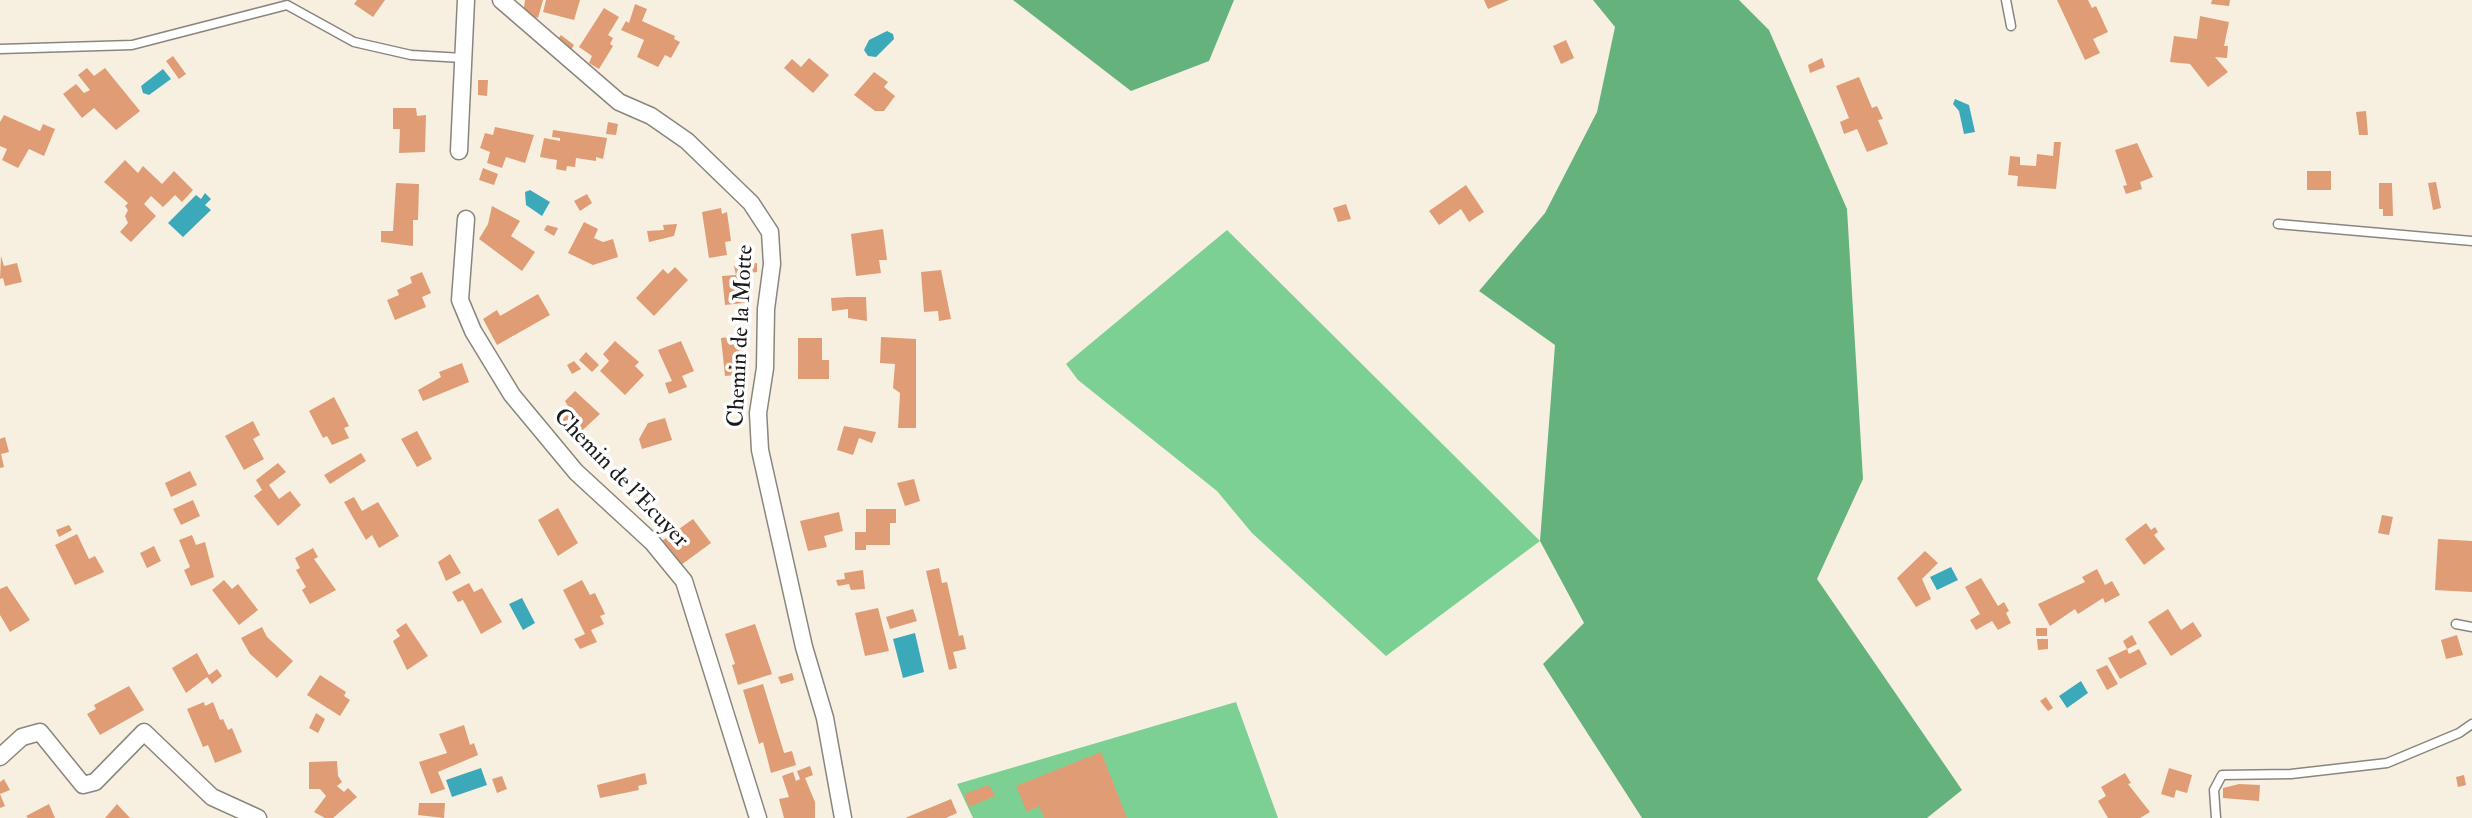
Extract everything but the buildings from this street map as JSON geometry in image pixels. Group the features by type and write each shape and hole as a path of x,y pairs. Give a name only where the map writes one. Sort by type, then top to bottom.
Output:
{"street":[{"path":"459,150 466,0"},
{"name":"Chemin de la Motte","path":"501,0 574,66 619,102 651,116 687,141 751,203 770,232 772,264 766,309 765,368 758,413 761,450 804,647 825,718 843,818"},
{"name":"Chemin de l'Ecuyer","path":"466,219 460,300 473,331 512,396 576,472 652,542 684,581 758,818"},
{"path":"0,757 22,737 40,732 83,785 95,782 144,732 212,797 258,818"}],"lane":[{"path":"2007,0 2011,26"},
{"path":"0,49 132,45 288,5 354,41 411,55 463,58"},
{"path":"2278,224 2472,241"},
{"path":"2456,624 2472,627"},
{"path":"2216,818 2214,790 2222,775 2291,774 2387,763 2459,733 2472,724"}],"green space":[{"path":"1013,0 1234,0 1209,61 1131,91"},
{"path":"1593,0 1739,0 1769,30 1847,209 1863,479 1817,579 1962,790 1927,818 1642,818 1543,664 1584,623 1540,541 1555,345 1479,291 1545,213 1597,112 1615,27"},
{"path":"1227,230 1540,541 1386,656 1252,533 1217,491 1078,380 1066,364"},
{"path":"1236,702 1278,818 973,818 957,784"}],"water":[{"path":"887,31 893,34 894,39 876,57 868,56 864,50 869,40"},
{"path":"163,69 171,79 149,95 143,93 141,86"},
{"path":"1955,99 1969,105 1975,132 1964,134 1959,111 1953,104"},
{"path":"530,190 550,202 542,216 526,205 525,192"},
{"path":"205,193 211,199 205,205 211,210 183,237 168,223 196,195 201,199"},
{"path":"1951,567 1958,580 1937,590 1930,577"},
{"path":"522,598 535,623 523,630 509,604"},
{"path":"915,633 924,672 903,678 893,639"},
{"path":"2081,681 2088,693 2067,708 2059,696"},
{"path":"481,768 487,785 452,797 446,780"}]}
